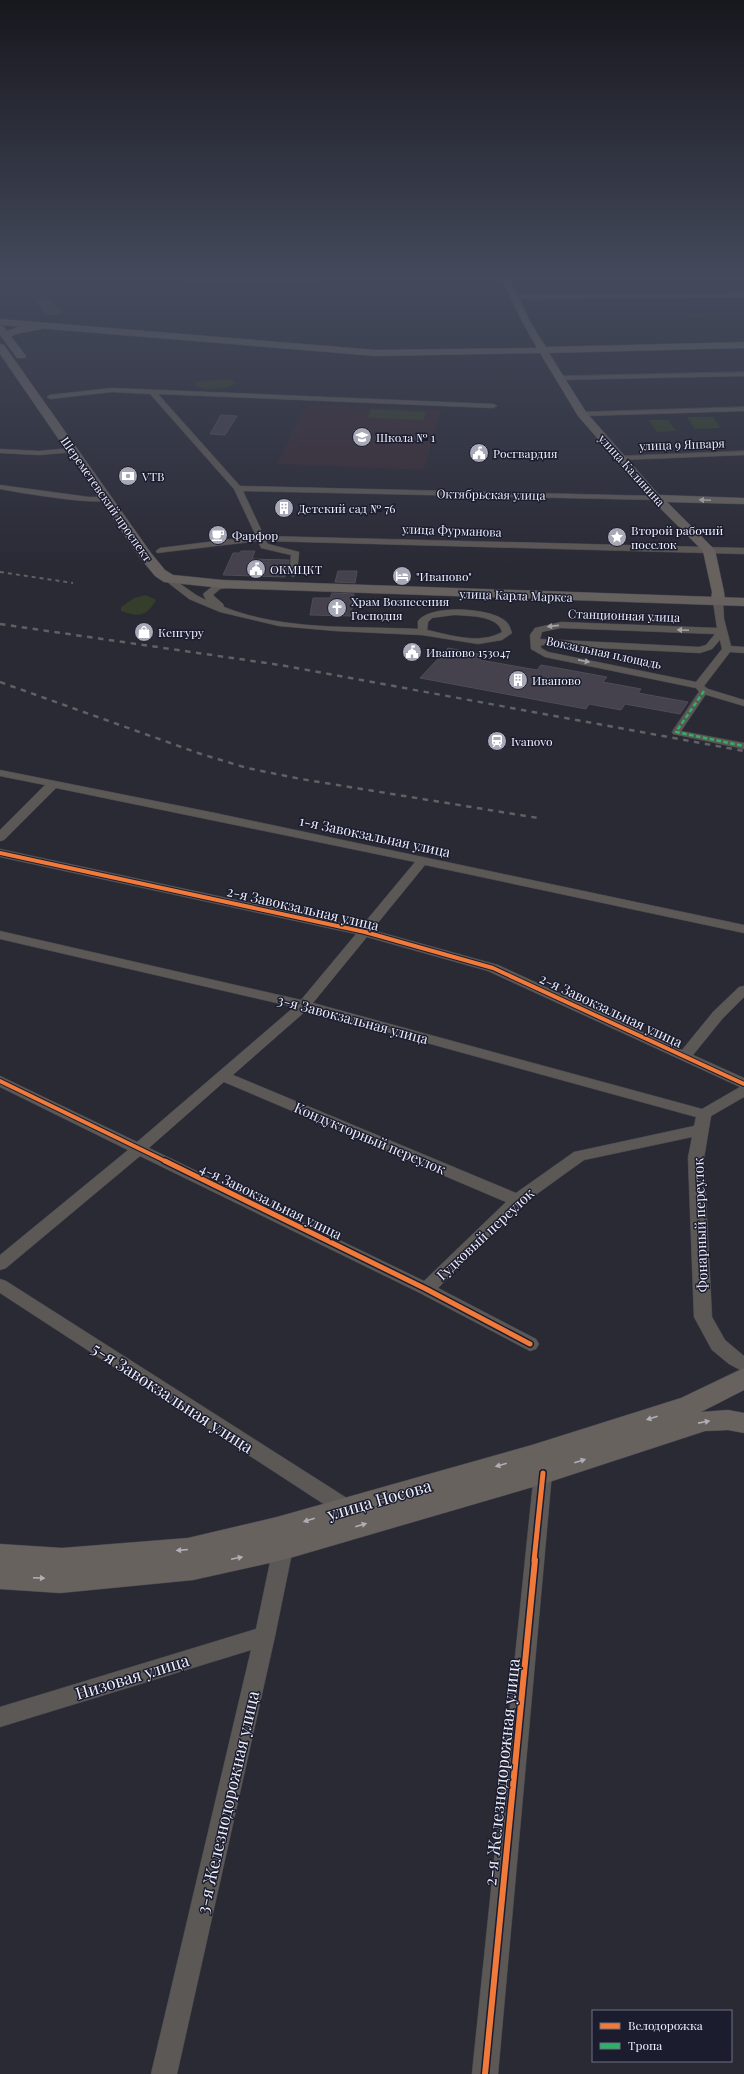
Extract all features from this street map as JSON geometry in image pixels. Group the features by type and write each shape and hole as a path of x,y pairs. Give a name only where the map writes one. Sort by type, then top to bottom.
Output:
{"main road":[{"name":"улица Калинина","path":"557,375 582,414 657,498 709,550"},
{"path":"21,377 35,376"},
{"name":"Шереметевский проспект","path":"21,377 146,556 160,573 174,572 151,538"},
{"path":"43,386 58,408"},
{"path":"72,450 87,448"},
{"path":"106,499 123,497"},
{"name":"Октябрьская улица","path":"657,498 744,501"},
{"path":"709,550 718,599"},
{"name":"улица Карла Маркса","path":"174,572 190,577 224,583"},
{"name":"улица Карла Маркса","path":"174,572 204,583 718,599 744,602"},
{"name":"улица Носова","path":"0,1556 62,1560 188,1550 280,1539 346,1508 538,1464 689,1406 744,1378"},
{"name":"улица Носова","path":"0,1576 60,1580 193,1568 280,1539 538,1464 705,1420 728,1420 744,1423"}],"street":[{"path":"559,378 708,375"},
{"path":"50,397 112,390 493,406"},
{"path":"152,392 238,488 262,538 264,546 296,554 293,574"},
{"path":"582,414 744,409"},
{"path":"0,452 39,453 72,450"},
{"name":"улица 9 Января","path":"621,458 744,454"},
{"path":"0,487 89,499 106,499"},
{"name":"Октябрьская улица","path":"238,488 657,498"},
{"name":"улица Фурманова","path":"174,572 262,538 744,551"},
{"path":"174,572 194,598 251,618 307,627 422,632 472,641 488,641 503,637 507,633 507,628 503,623 496,619 454,612 430,616 423,621 422,632"},
{"path":"224,583 208,594 209,598 225,610"},
{"name":"улица Карла Маркса","path":"718,599 744,598"},
{"path":"718,599 722,631 727,649 676,732 744,746"},
{"name":"Станционная улица","path":"536,642 535,635 538,630 546,627 561,625 722,631"},
{"path":"700,650 709,647 722,631"},
{"name":"Вокзальная площадь","path":"700,650 536,642 536,649 545,654 702,689"},
{"path":"727,649 744,650"},
{"path":"700,650 708,652 715,659 713,670"},
{"path":"702,689 744,702"},
{"name":"1-я Завокзальная улица","path":"0,773 54,783 744,929"},
{"path":"0,836 54,783"},
{"name":"2-я Завокзальная улица","path":"0,853 365,932 493,968 744,1084"},
{"path":"0,1264 138,1149 304,1005 422,861"},
{"name":"3-я Завокзальная улица","path":"0,935 304,1005 704,1114"},
{"path":"684,1057 718,1015 744,990"},
{"name":"Кондукторный переулок","path":"223,1076 517,1200"},
{"name":"4-я Завокзальная улица","path":"0,1081 426,1288 530,1344"},
{"path":"704,1114 744,1091"},
{"name":"Фонарный переулок","path":"704,1114 696,1158 703,1317 714,1340 726,1354 744,1365"},
{"name":"Гудковый переулок","path":"426,1288 517,1200 579,1156 701,1130"},
{"name":"5-я Завокзальная улица","path":"0,1285 346,1508"},
{"name":"2-я Железнодорожная улица","path":"485,2074 538,1464"},
{"name":"3-я Железнодорожная улица","path":"164,2074 265,1636 280,1539"},
{"name":"Низовая улица","path":"0,1717 265,1636"}],"shaded area":[{"name":"Школа № 1","path":"306,405 441,410 424,470 277,464"}],"green space":[{"path":"225,379 232,380 236,384 208,389 198,387 194,384 197,382"},
{"path":"371,409 426,412 423,420 368,418"},
{"path":"687,417 713,417 721,428 695,429"},
{"path":"649,420 668,420 676,431 657,432"},
{"path":"146,595 156,600 146,613 138,615 121,611 121,607 134,598"}],"building":[{"path":"221,415 237,416 225,435 210,434"},
{"name":"ОКМЦКТ","path":"241,551 255,551 252,559 289,560 285,577 223,575 233,553 240,553"},
{"path":"338,571 357,571 355,583 335,582"},
{"name":"Храм Вознесения Господня","path":"332,593 354,594 351,616 310,615 313,598 330,598"},
{"name":"Иваново","path":"448,648 485,655 480,660 537,670 541,665 607,677 603,682 641,689 638,693 688,702 680,714 625,704 621,710 589,704 586,709 420,678"}],"railway":[{"path":"0,572 73,583"},
{"path":"0,624 280,665 744,751"},
{"path":"0,682 198,753 247,768 301,779 538,818"}],"marked path":[{"path":"704,691 676,732 744,746"}],"cycle path":[{"path":"0,853 365,932 493,968 744,1084"},
{"path":"0,1081 426,1289 530,1344"},
{"path":"485,2074 543,1473"}],"place":[{"name":"Школа № 1","path":"362,437"},
{"name":"Росгвардия","path":"479,453"},
{"name":"VTB","path":"128,476"},
{"name":"Детский сад № 76","path":"284,508"},
{"name":"Фарфор","path":"218,535"},
{"name":"Второй рабочий поселок","path":"617,537"},
{"name":"ОКМЦКТ","path":"256,569"},
{"name":"\"Иваново\"","path":"402,576"},
{"name":"Храм Вознесения Господня","path":"337,608"},
{"name":"Кенгуру","path":"144,632"},
{"name":"Иваново 153047","path":"412,652"},
{"name":"Иваново","path":"518,680"},
{"name":"Ivanovo","path":"497,741"}]}
